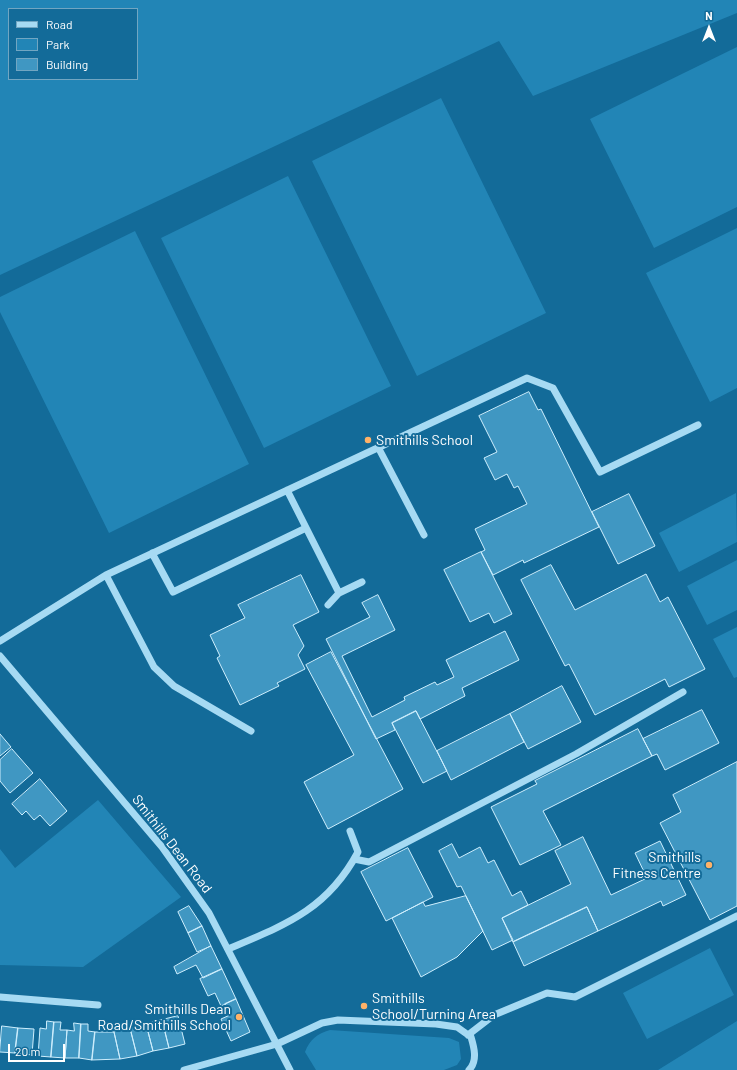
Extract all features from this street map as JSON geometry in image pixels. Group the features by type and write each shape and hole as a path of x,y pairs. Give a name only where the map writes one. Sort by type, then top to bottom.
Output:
{"street":[{"path":"0,641 106,575 528,378 553,388 600,472 698,425"},
{"path":"378,447 424,535"},
{"path":"286,490 339,593"},
{"path":"152,553 173,592 306,528"},
{"path":"106,575 154,667 174,686 251,731"},
{"path":"328,605 339,593 362,582"},
{"name":"Smithills Dean Road","path":"0,656 162,847 209,912 290,1070"},
{"path":"354,859 369,862 576,754 683,692"},
{"path":"228,949 287,924 317,905 350,867 358,852 350,831"},
{"path":"468,1035 494,1015 547,993 575,997 737,916"},
{"path":"0,997 98,1005"},
{"path":"184,1070 193,1069 277,1044 322,1023 338,1020 436,1024 456,1027 471,1036 475,1053 472,1067 469,1070"}],"green space":[{"path":"0,0 737,0 737,13 533,96 499,41 0,275"},
{"path":"737,47 737,207 654,248 590,119"},
{"path":"441,98 546,313 417,376 312,161"},
{"path":"288,176 391,386 264,448 161,238"},
{"path":"737,228 737,388 710,402 646,273"},
{"path":"135,231 249,464 109,533 0,312 0,297"},
{"path":"736,493 737,542 679,572 659,533"},
{"path":"737,560 737,610 707,625 687,586"},
{"path":"737,627 737,677 734,678 713,639"},
{"path":"98,800 181,897 83,967 0,965 0,849 15,868"},
{"path":"710,948 734,995 647,1039 623,993"},
{"path":"737,1021 737,1070 658,1070"},
{"path":"330,1030 449,1038 459,1042 461,1059 457,1065 444,1070 316,1070 305,1052 314,1038 321,1033"}],"building":[{"path":"529,392 538,410 541,409 599,527 524,563 523,560 493,575 481,552 485,550 475,529 527,504 518,486 514,488 507,474 495,480 484,458 497,452 479,416"},
{"path":"629,494 655,546 618,564 592,512"},
{"path":"481,552 512,614 494,623 489,613 470,622 444,570"},
{"path":"551,565 575,610 646,574 660,602 668,597 705,669 669,687 665,679 595,715 569,664 565,666 521,580"},
{"path":"301,575 319,612 293,625 304,646 298,655 305,669 277,683 279,686 240,705 217,658 220,656 210,635 245,618 238,605"},
{"path":"378,595 395,630 342,656 372,717 405,700 404,697 435,682 437,685 454,677 446,660 505,631 519,660 462,688 465,696 420,719 416,711 392,723 395,730 376,739 326,639 370,617 362,603"},
{"path":"331,652 403,789 328,829 304,782 354,755 306,665"},
{"path":"562,686 581,722 528,749 510,714"},
{"path":"702,710 719,743 665,770 657,754 652,756 643,739"},
{"path":"416,711 447,771 423,783 392,723"},
{"path":"510,714 524,742 451,780 437,751"},
{"path":"638,729 652,756 543,811 561,845 520,865 491,807 537,784 535,781"},
{"path":"0,734 11,747 0,756"},
{"path":"12,749 33,773 10,793 0,781 0,760"},
{"name":"Smithills Fitness Centre","path":"737,762 737,906 710,920 660,823 681,812 673,795"},
{"path":"40,779 67,811 50,826 40,815 34,820 26,811 22,815 12,804"},
{"path":"583,837 611,895 647,878 635,853 660,841 686,895 663,906 661,901 598,931 587,907 513,942 502,918 571,884 555,851"},
{"path":"452,844 459,858 480,847 488,863 494,860 512,896 521,891 528,905 502,918 513,940 492,950 461,886 457,887 439,851"},
{"path":"408,848 433,897 386,921 361,872"},
{"path":"466,896 483,931 457,957 421,977 392,918 423,902 425,906"},
{"path":"189,906 202,926 188,933 178,912"},
{"path":"587,907 598,931 524,966 513,942"},
{"path":"202,926 211,946 197,952 188,933"},
{"path":"211,946 222,969 203,978 196,965 177,974 174,967"},
{"path":"222,969 236,999 221,1006 215,993 208,996 200,979"},
{"path":"236,999 250,1032 231,1041 221,1019 230,1015 225,1004"},
{"path":"178,1016 185,1044 169,1048 162,1020"},
{"path":"162,1020 169,1048 153,1051 146,1024"},
{"path":"47,1021 54,1022 51,1057 38,1056 40,1028 46,1029"},
{"path":"54,1022 61,1022 60,1030 67,1030 65,1058 51,1057"},
{"path":"74,1023 81,1024 79,1058 65,1058 67,1030 74,1031"},
{"path":"81,1024 88,1024 88,1031 95,1032 92,1060 79,1058"},
{"path":"146,1024 153,1051 137,1056 130,1028"},
{"path":"2,1026 18,1028 15,1053 0,1052"},
{"path":"18,1028 34,1029 32,1055 15,1053"},
{"path":"130,1028 137,1056 120,1059 114,1032"},
{"path":"95,1032 114,1032 120,1059 92,1060"}],"place":[{"name":"Smithills School","path":"368,440"},
{"name":"Smithills Fitness Centre","path":"709,865"},
{"name":"Smithills School/Turning Area","path":"364,1006"},
{"name":"Smithills Dean Road/Smithills School","path":"239,1017"}]}
